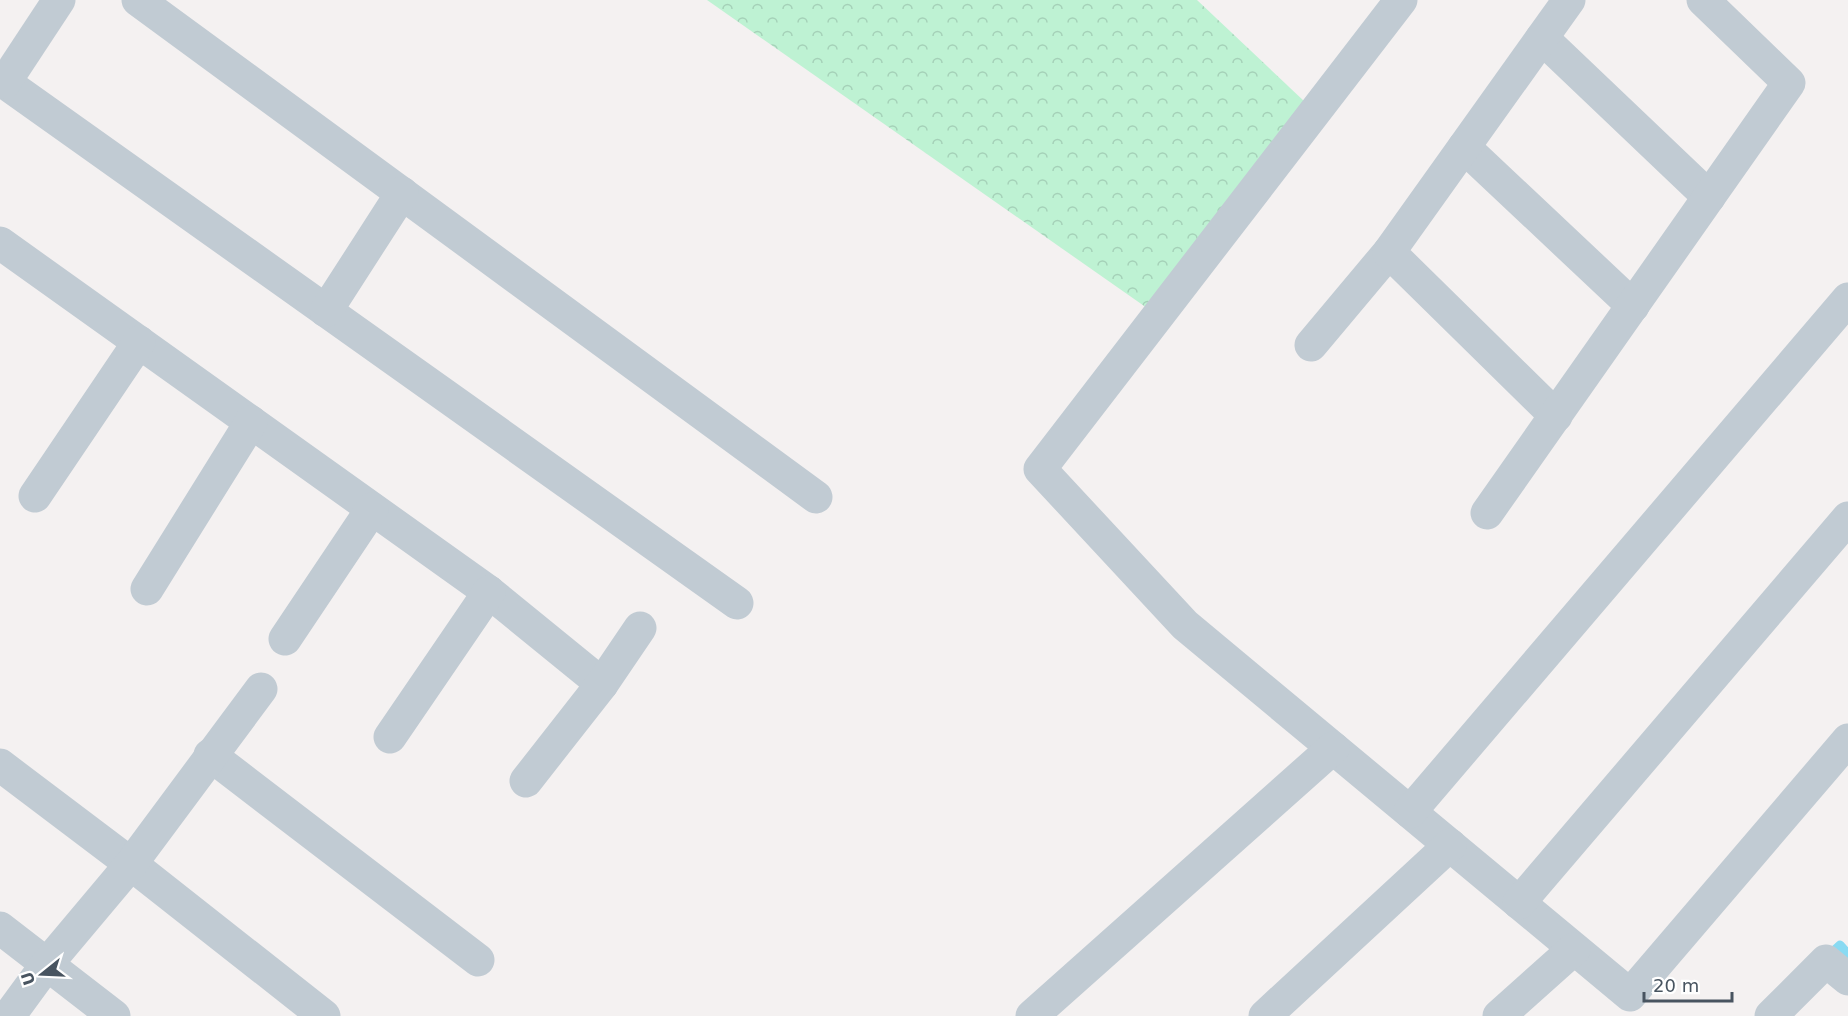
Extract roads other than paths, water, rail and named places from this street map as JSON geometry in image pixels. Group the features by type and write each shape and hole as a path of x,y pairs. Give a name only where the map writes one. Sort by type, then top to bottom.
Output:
{"street":[{"path":"60,0 2,80 737,603"},
{"path":"138,0 816,497"},
{"path":"1401,0 1040,469 1185,626 1630,995 1848,740"},
{"path":"1311,345 1389,252 1569,0"},
{"path":"1487,513 1788,83 1703,0"},
{"path":"1542,38 1709,197"},
{"path":"1464,147 1633,306"},
{"path":"326,311 402,193"},
{"path":"1389,252 1556,416"},
{"path":"5,257 139,342 489,592 603,684"},
{"path":"1410,812 1848,299"},
{"path":"35,496 139,342"},
{"path":"147,589 251,422"},
{"path":"285,639 372,509"},
{"path":"1519,903 1848,518"},
{"path":"390,737 489,592"},
{"path":"526,781 603,684 640,628"},
{"path":"9,1016 47,964 130,864 261,690"},
{"path":"1032,1016 1333,748"},
{"path":"210,755 478,960"},
{"path":"0,765 324,1016"},
{"path":"1265,1016 1450,845"},
{"path":"0,928 114,1016"},
{"path":"1499,1016 1574,949"},
{"path":"1771,1016 1837,971"}],"waterway":[{"path":"1828,956 1840,945 1848,954"}]}
